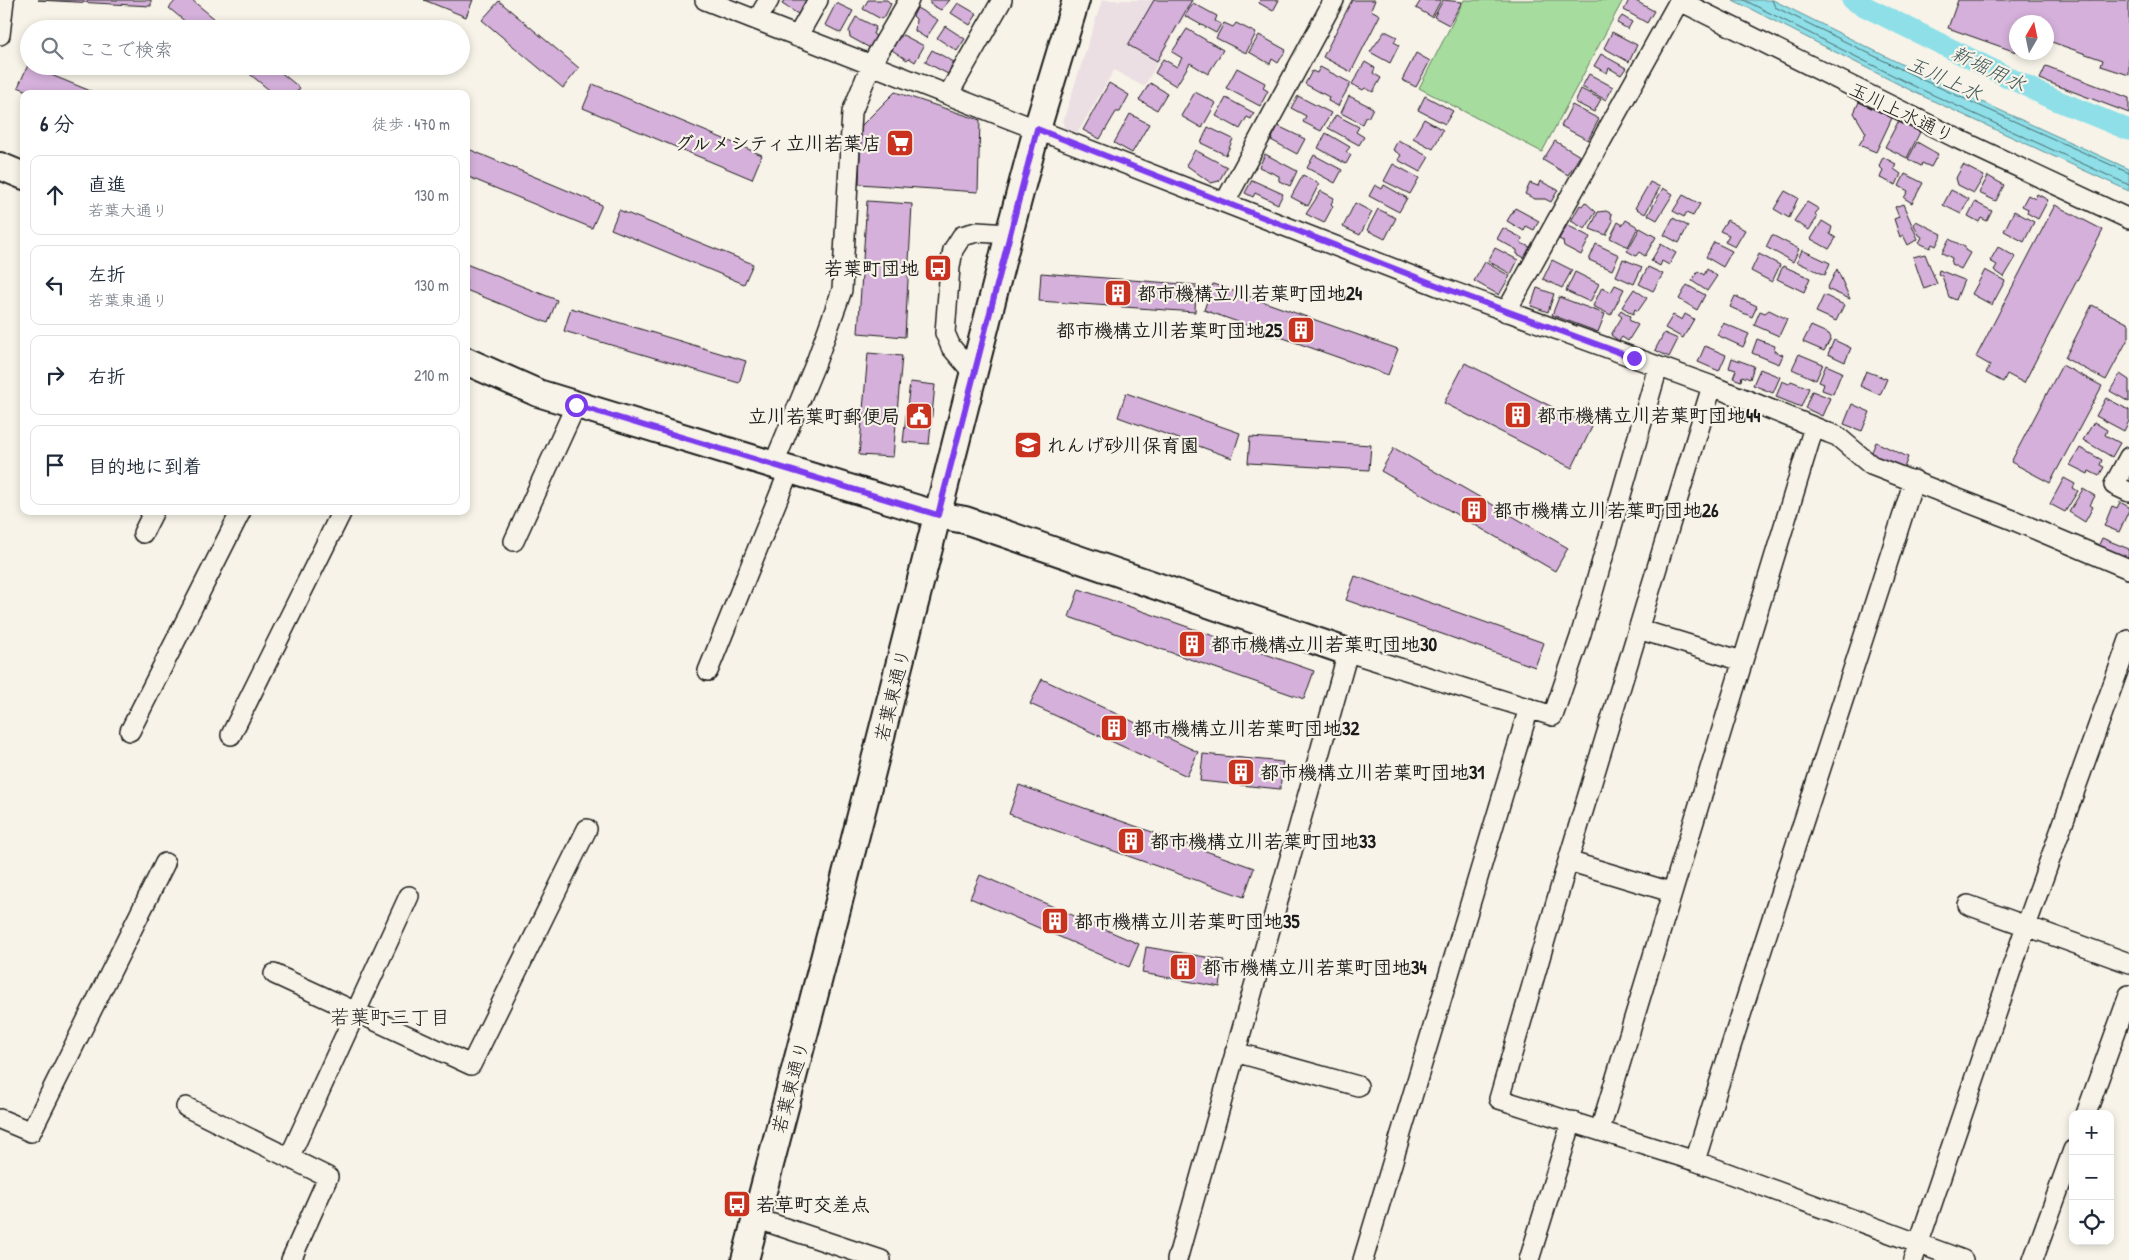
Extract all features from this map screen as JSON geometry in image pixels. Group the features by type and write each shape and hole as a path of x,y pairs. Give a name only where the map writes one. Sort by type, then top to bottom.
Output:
{"street":[{"path":"0,35 4,0"},
{"path":"705,0 1506,312 1712,386 1837,436 1870,465 1914,480 2129,569"},
{"path":"758,20 769,0"},
{"path":"797,37 818,0"},
{"path":"708,671 781,468 842,290 852,112 871,65 909,0"},
{"path":"948,95 1002,0"},
{"name":"若葉東通り","path":"745,1260 1009,234 1037,129 1076,0"},
{"path":"1225,202 1334,0"},
{"path":"1506,312 1679,0"},
{"name":"玉川上水通り","path":"1679,0 1956,138 2129,219"},
{"path":"0,166 20,174"},
{"path":"974,374 951,348 945,333 953,250 962,236 977,232 1009,234"},
{"path":"470,363 538,393 938,515 965,520 1348,652 1553,716 1580,637 1658,367"},
{"path":"1712,386 1568,861 1499,1098 1695,1161 1916,1252 1963,1260"},
{"path":"514,542 576,405"},
{"path":"1600,1130 1814,427"},
{"path":"2129,457 2114,486 2129,492"},
{"path":"1695,1161 1753,970 1851,680 1914,480"},
{"path":"143,533 152,515"},
{"path":"130,731 240,515"},
{"path":"231,735 340,515"},
{"path":"1638,629 1742,661"},
{"path":"1916,1252 2026,926 2129,640"},
{"path":"1177,1260 1227,1090 1235,1052 1348,652"},
{"path":"1363,1260 1529,708"},
{"path":"274,974 356,1014 471,1065 587,829"},
{"path":"1568,861 1671,892"},
{"path":"0,1119 31,1132 165,862"},
{"path":"289,1158 409,896"},
{"path":"1968,905 2129,963"},
{"path":"2087,1110 2129,995"},
{"path":"1235,1052 1358,1086"},
{"path":"186,1107 328,1177 291,1260"},
{"path":"1529,1260 1572,1121"},
{"path":"2033,1260 2071,1155"},
{"path":"755,1218 862,1257 881,1260"}],"shaded area":[{"path":"1102,0 1194,0 1144,87 1114,70 1077,134 1064,129 1063,121"}],"green space":[{"path":"1464,0 1623,0 1542,152 1419,88"}],"water":[{"path":"1733,0 1773,0 1927,77 2129,169 2129,191 1916,93"}],"building":[{"path":"38,0 151,0 151,6"},
{"path":"176,0 192,0 216,20 183,20 169,8"},
{"path":"424,0 473,0 466,17"},
{"path":"784,0 811,0 801,16 782,4"},
{"path":"868,0 887,0 891,4 885,16 881,19 863,9"},
{"path":"930,0 950,0 941,10 930,4"},
{"path":"1154,0 1192,0 1157,61 1128,45"},
{"path":"1260,0 1279,0 1273,11 1259,3"},
{"path":"1352,0 1375,0 1371,10 1380,15 1351,72 1323,57"},
{"path":"1421,0 1441,0 1432,17 1416,8"},
{"path":"1443,0 1462,2 1449,25 1434,17"},
{"path":"1629,0 1634,0 1654,11 1647,23 1624,10"},
{"path":"1958,0 2129,0 2129,75 2101,66 2103,60 2054,43 2054,15 2009,15 2009,50 1948,28"},
{"path":"499,1 579,68 563,88 482,20"},
{"path":"836,3 853,11 841,33 825,25"},
{"path":"958,3 977,14 970,25 951,13"},
{"path":"1193,3 1217,16 1215,21 1221,24 1216,33 1185,16"},
{"path":"917,8 938,20 926,38 915,31 916,19 913,16"},
{"path":"1622,16 1632,22 1628,29 1617,23"},
{"path":"856,17 876,27 873,34 876,36 870,48 850,37 849,31"},
{"path":"1224,23 1233,27 1236,23 1256,33 1246,53 1216,38"},
{"path":"945,26 965,39 957,51 937,38"},
{"path":"1187,29 1223,50 1208,74 1190,63 1176,86 1155,73 1163,59 1177,67 1182,58 1172,52"},
{"path":"1385,31 1397,37 1394,42 1399,45 1390,63 1370,52"},
{"path":"1612,32 1637,45 1629,62 1604,48"},
{"path":"903,35 924,46 915,62 909,58 907,60 892,50 897,40"},
{"path":"1259,35 1286,50 1278,63 1272,59 1270,64 1249,52"},
{"path":"932,50 954,62 948,74 925,62"},
{"path":"1416,53 1430,61 1416,87 1402,80"},
{"path":"1601,54 1626,68 1621,75 1609,68 1607,73 1594,66"},
{"path":"1365,62 1375,68 1373,73 1381,78 1373,92 1365,88 1363,90 1352,84"},
{"path":"2046,66 2129,98 2129,113 2040,79"},
{"path":"1320,67 1351,83 1338,106 1328,101 1329,97 1305,84 1312,71 1317,73"},
{"path":"1237,68 1265,83 1263,88 1268,91 1260,106 1226,88"},
{"path":"1589,74 1613,87 1606,100 1582,87"},
{"path":"23,75 51,75 88,90 25,90 18,87"},
{"path":"251,75 284,75 300,88 298,90 269,90"},
{"path":"1109,83 1129,95 1120,112 1116,112 1100,139 1083,130"},
{"path":"1150,83 1167,93 1157,110 1139,100"},
{"path":"593,84 762,155 752,179 583,108"},
{"path":"1581,89 1601,99 1594,112 1575,102"},
{"path":"895,92 980,120 978,192 859,184 861,126"},
{"path":"1195,92 1216,103 1202,128 1181,116"},
{"path":"1298,96 1331,113 1321,131 1303,122 1306,116 1291,108"},
{"path":"1349,96 1373,108 1368,118 1366,116 1362,124 1341,113"},
{"path":"1425,96 1453,111 1445,124 1418,110"},
{"path":"1226,98 1254,113 1251,119 1247,117 1240,129 1216,116"},
{"path":"1859,102 1892,118 1876,152 1859,145 1866,133 1854,113"},
{"path":"1572,105 1599,119 1588,140 1561,126"},
{"path":"1130,114 1149,124 1132,153 1114,143"},
{"path":"1336,115 1359,127 1356,132 1364,137 1359,145 1328,128"},
{"path":"1424,119 1443,130 1433,149 1413,138"},
{"path":"1898,122 1920,132 1907,158 1885,147"},
{"path":"1278,126 1305,139 1297,154 1271,140"},
{"path":"1208,127 1233,139 1226,155 1201,143"},
{"path":"1326,133 1350,147 1346,152 1351,155 1346,164 1318,148"},
{"path":"1398,140 1429,157 1420,172 1398,160 1401,155 1393,150"},
{"path":"1555,141 1580,156 1568,175 1543,160"},
{"path":"1917,142 1938,154 1931,167 1922,163 1921,166 1908,159"},
{"path":"470,150 602,205 592,228 470,178"},
{"path":"1195,150 1227,167 1219,181 1211,183 1186,165"},
{"path":"1265,154 1297,171 1290,186 1279,181 1279,176 1259,167"},
{"path":"1314,155 1342,170 1335,183 1307,168"},
{"path":"1883,157 1896,164 1894,169 1901,174 1896,185 1880,178 1883,170 1879,166"},
{"path":"1393,164 1419,178 1410,194 1384,181"},
{"path":"1963,165 1984,176 1974,193 1958,185 1956,178"},
{"path":"1905,174 1923,183 1912,203 1904,198 1908,191 1899,186"},
{"path":"1303,175 1319,184 1308,206 1291,197"},
{"path":"1988,176 2004,185 1996,201 1979,193"},
{"path":"1252,180 1283,194 1278,204 1255,193 1253,197 1245,193"},
{"path":"1540,181 1558,190 1551,202 1545,199 1535,199 1525,194 1530,183 1538,186"},
{"path":"1650,182 1660,187 1645,214 1635,208"},
{"path":"1375,185 1382,189 1384,185 1407,198 1399,212 1369,196"},
{"path":"1663,188 1673,194 1657,220 1648,215"},
{"path":"1951,190 1969,199 1961,214 1943,205"},
{"path":"1321,191 1334,198 1331,204 1333,206 1324,223 1306,214"},
{"path":"1785,191 1798,198 1789,218 1774,209"},
{"path":"2037,194 2048,200 2038,219 2027,213 2028,209 2022,206 2028,195 2035,199"},
{"path":"1683,195 1700,204 1693,216 1686,213 1684,217 1673,211"},
{"path":"867,201 912,204 905,337 858,333"},
{"path":"1585,202 1596,212 1585,229 1571,221 1580,205 1582,206"},
{"path":"1807,202 1819,209 1815,214 1817,218 1809,230 1794,221"},
{"path":"1975,202 1992,211 1987,221 1981,218 1979,222 1968,216"},
{"path":"1355,203 1372,212 1360,235 1343,227"},
{"path":"1903,204 1918,239 1908,245 1903,235 1900,237 1894,219 1899,217 1895,207"},
{"path":"2055,205 2103,230 2024,383 2007,374 2003,382 1986,373 1990,365 1976,357"},
{"path":"1515,208 1539,221 1534,230 1526,226 1524,231 1507,221"},
{"path":"1378,209 1396,218 1385,239 1367,230"},
{"path":"619,210 753,264 744,284 611,229"},
{"path":"1606,211 1612,214 1611,218 1613,221 1606,235 1590,229 1598,212"},
{"path":"2014,211 2034,222 2024,242 2004,231"},
{"path":"1673,218 1688,226 1679,243 1664,235"},
{"path":"1626,220 1638,227 1628,247 1610,238 1618,222 1623,225"},
{"path":"1727,220 1745,230 1735,247 1725,242 1729,235 1720,231"},
{"path":"1822,221 1832,227 1830,234 1836,238 1829,249 1811,239"},
{"path":"1916,221 1942,234 1936,246 1932,244 1930,248 1919,243 1922,237 1914,225"},
{"path":"1567,225 1590,237 1581,255 1564,246 1563,241 1559,239"},
{"path":"1503,228 1522,238 1521,243 1530,247 1525,258 1517,254 1517,250 1497,239"},
{"path":"1640,228 1656,237 1645,256 1639,252 1636,256 1627,251"},
{"path":"1772,235 1799,249 1793,262 1766,247"},
{"path":"1949,239 1965,247 1965,250 1970,253 1961,269 1951,264 1952,258 1942,253"},
{"path":"1714,242 1732,251 1723,267 1706,257"},
{"path":"1596,244 1619,255 1612,270 1589,260"},
{"path":"1661,244 1676,253 1669,265 1662,261 1660,266 1651,261"},
{"path":"1998,247 2016,257 2004,277 1994,270 1997,265 1990,261"},
{"path":"1495,248 1518,260 1511,274 1488,261"},
{"path":"1802,250 1830,263 1825,275 1797,262"},
{"path":"1759,254 1780,265 1772,282 1751,271"},
{"path":"1925,254 1937,284 1924,289 1913,257"},
{"path":"1623,259 1642,267 1634,284 1616,276"},
{"path":"1552,260 1572,270 1562,288 1543,279"},
{"path":"1485,262 1510,276 1499,295 1474,281"},
{"path":"470,266 557,300 548,323 470,292"},
{"path":"1783,266 1810,278 1804,292 1777,279"},
{"path":"1648,267 1663,274 1653,291 1639,284"},
{"path":"1707,269 1717,276 1707,291 1692,281 1698,271 1704,275"},
{"path":"1837,269 1850,299 1827,289"},
{"path":"1939,270 1964,280 1956,300 1949,297 1942,276 1938,274"},
{"path":"1985,270 2005,281 1992,305 1972,294"},
{"path":"1575,272 1599,284 1590,302 1566,291"},
{"name":"都市機構立川若葉町団地24","path":"1041,273 1196,285 1195,312 1039,301"},
{"name":"都市機構立川若葉町団地25","path":"1213,284 1398,349 1388,375 1204,310"},
{"path":"1615,285 1624,289 1611,315 1593,306 1602,287 1611,292"},
{"path":"1687,285 1705,295 1697,310 1679,299"},
{"path":"1537,288 1554,294 1548,312 1531,306"},
{"path":"1634,289 1647,298 1638,311 1635,309 1633,314 1622,307"},
{"path":"1824,295 1844,305 1836,321 1816,312"},
{"path":"1735,296 1757,306 1752,317 1730,307"},
{"path":"1559,297 1605,314 1598,332 1552,315"},
{"path":"2092,305 2129,324 2129,337 2106,380 2065,358"},
{"path":"571,308 746,361 739,383 564,331"},
{"path":"1621,310 1630,316 1629,320 1638,325 1628,341 1622,337 1619,341 1611,335 1622,317 1618,314"},
{"path":"1769,310 1787,319 1779,336 1754,325 1760,311 1765,313"},
{"path":"1685,314 1694,319 1683,338 1665,328 1673,315 1682,320"},
{"path":"1723,323 1749,334 1743,347 1717,335"},
{"path":"1811,326 1829,334 1831,338 1824,351 1803,342"},
{"path":"1664,333 1678,339 1669,357 1655,350"},
{"path":"1757,339 1775,346 1774,351 1783,355 1779,364 1752,353"},
{"path":"1834,340 1851,348 1845,362 1828,354"},
{"path":"1705,346 1726,355 1719,371 1698,362"},
{"path":"868,353 902,356 893,457 859,455"},
{"path":"1799,354 1823,364 1816,380 1792,369"},
{"path":"1732,358 1754,366 1750,379 1742,376 1741,381 1733,378 1736,370 1729,368"},
{"name":"都市機構立川若葉町団地44","path":"1465,363 1592,427 1572,468 1444,403"},
{"path":"1826,365 1842,372 1833,394 1822,390 1824,384 1819,382"},
{"path":"2062,365 2102,386 2050,483 2011,462"},
{"path":"1760,369 1780,377 1773,393 1753,385"},
{"path":"1866,371 1887,379 1880,395 1860,386"},
{"path":"2120,374 2129,380 2129,402 2110,391"},
{"path":"1782,381 1789,384 1791,381 1809,388 1801,407 1776,397"},
{"path":"910,382 935,385 929,444 903,442"},
{"path":"1812,391 1830,398 1822,416 1805,408"},
{"path":"1126,393 1240,433 1232,458 1118,417"},
{"path":"2106,398 2129,410 2129,421 2124,431 2096,416"},
{"path":"1852,404 1870,412 1862,431 1844,424"},
{"path":"2094,422 2107,430 2105,435 2120,443 2112,457 2083,440"},
{"path":"1250,437 1371,445 1369,470 1248,463"},
{"path":"1876,442 1908,457 1904,468 1871,454"},
{"name":"都市機構立川若葉町団地26","path":"1394,448 1568,548 1555,571 1381,471"},
{"path":"2080,448 2102,460 2100,465 2104,467 2099,476 2089,471 2088,474 2070,465"},
{"path":"2064,478 2075,484 2073,488 2078,491 2065,512 2050,504"},
{"path":"2083,489 2095,496 2090,505 2093,507 2085,522 2069,512"},
{"path":"2120,502 2129,507 2129,510 2119,532 2104,526 2112,506 2117,508"},
{"path":"2102,538 2129,549 2128,561 2097,549"},
{"path":"1355,576 1544,643 1535,667 1346,600"},
{"name":"都市機構立川若葉町団地30","path":"1079,589 1314,671 1304,699 1069,617"},
{"name":"都市機構立川若葉町団地32","path":"1042,679 1198,752 1187,776 1030,704"},
{"name":"都市機構立川若葉町団地31","path":"1203,754 1283,762 1280,789 1200,781"},
{"name":"都市機構立川若葉町団地33","path":"1019,785 1254,868 1244,897 1009,814"},
{"name":"都市機構立川若葉町団地35","path":"980,875 1139,944 1129,967 970,898"},
{"name":"都市機構立川若葉町団地34","path":"1146,947 1224,960 1220,987 1142,973"}],"waterway":[{"name":"新堀用水","path":"1852,0 2046,96 2129,130"}],"place":[{"name":"グルメシティ立川若葉店","path":"900,143"},
{"name":"若葉町団地","path":"938,268"},
{"name":"都市機構立川若葉町団地24","path":"1118,293"},
{"name":"都市機構立川若葉町団地25","path":"1301,330"},
{"name":"都市機構立川若葉町団地44","path":"1518,415"},
{"name":"立川若葉町郵便局","path":"919,416"},
{"name":"れんげ砂川保育園","path":"1028,445"},
{"name":"都市機構立川若葉町団地26","path":"1474,510"},
{"name":"都市機構立川若葉町団地30","path":"1192,644"},
{"name":"都市機構立川若葉町団地32","path":"1114,728"},
{"name":"都市機構立川若葉町団地31","path":"1241,772"},
{"name":"都市機構立川若葉町団地33","path":"1131,841"},
{"name":"都市機構立川若葉町団地35","path":"1055,921"},
{"name":"都市機構立川若葉町団地34","path":"1183,967"},
{"name":"若草町交差点","path":"737,1204"}],"district":[{"name":"若葉町三丁目","path":"390,1016"}],"route":[{"path":"576,405 938,515 1037,129 1506,312 1634,358"}],"water label":[{"name":"玉川上水","path":"1945,78"}]}
